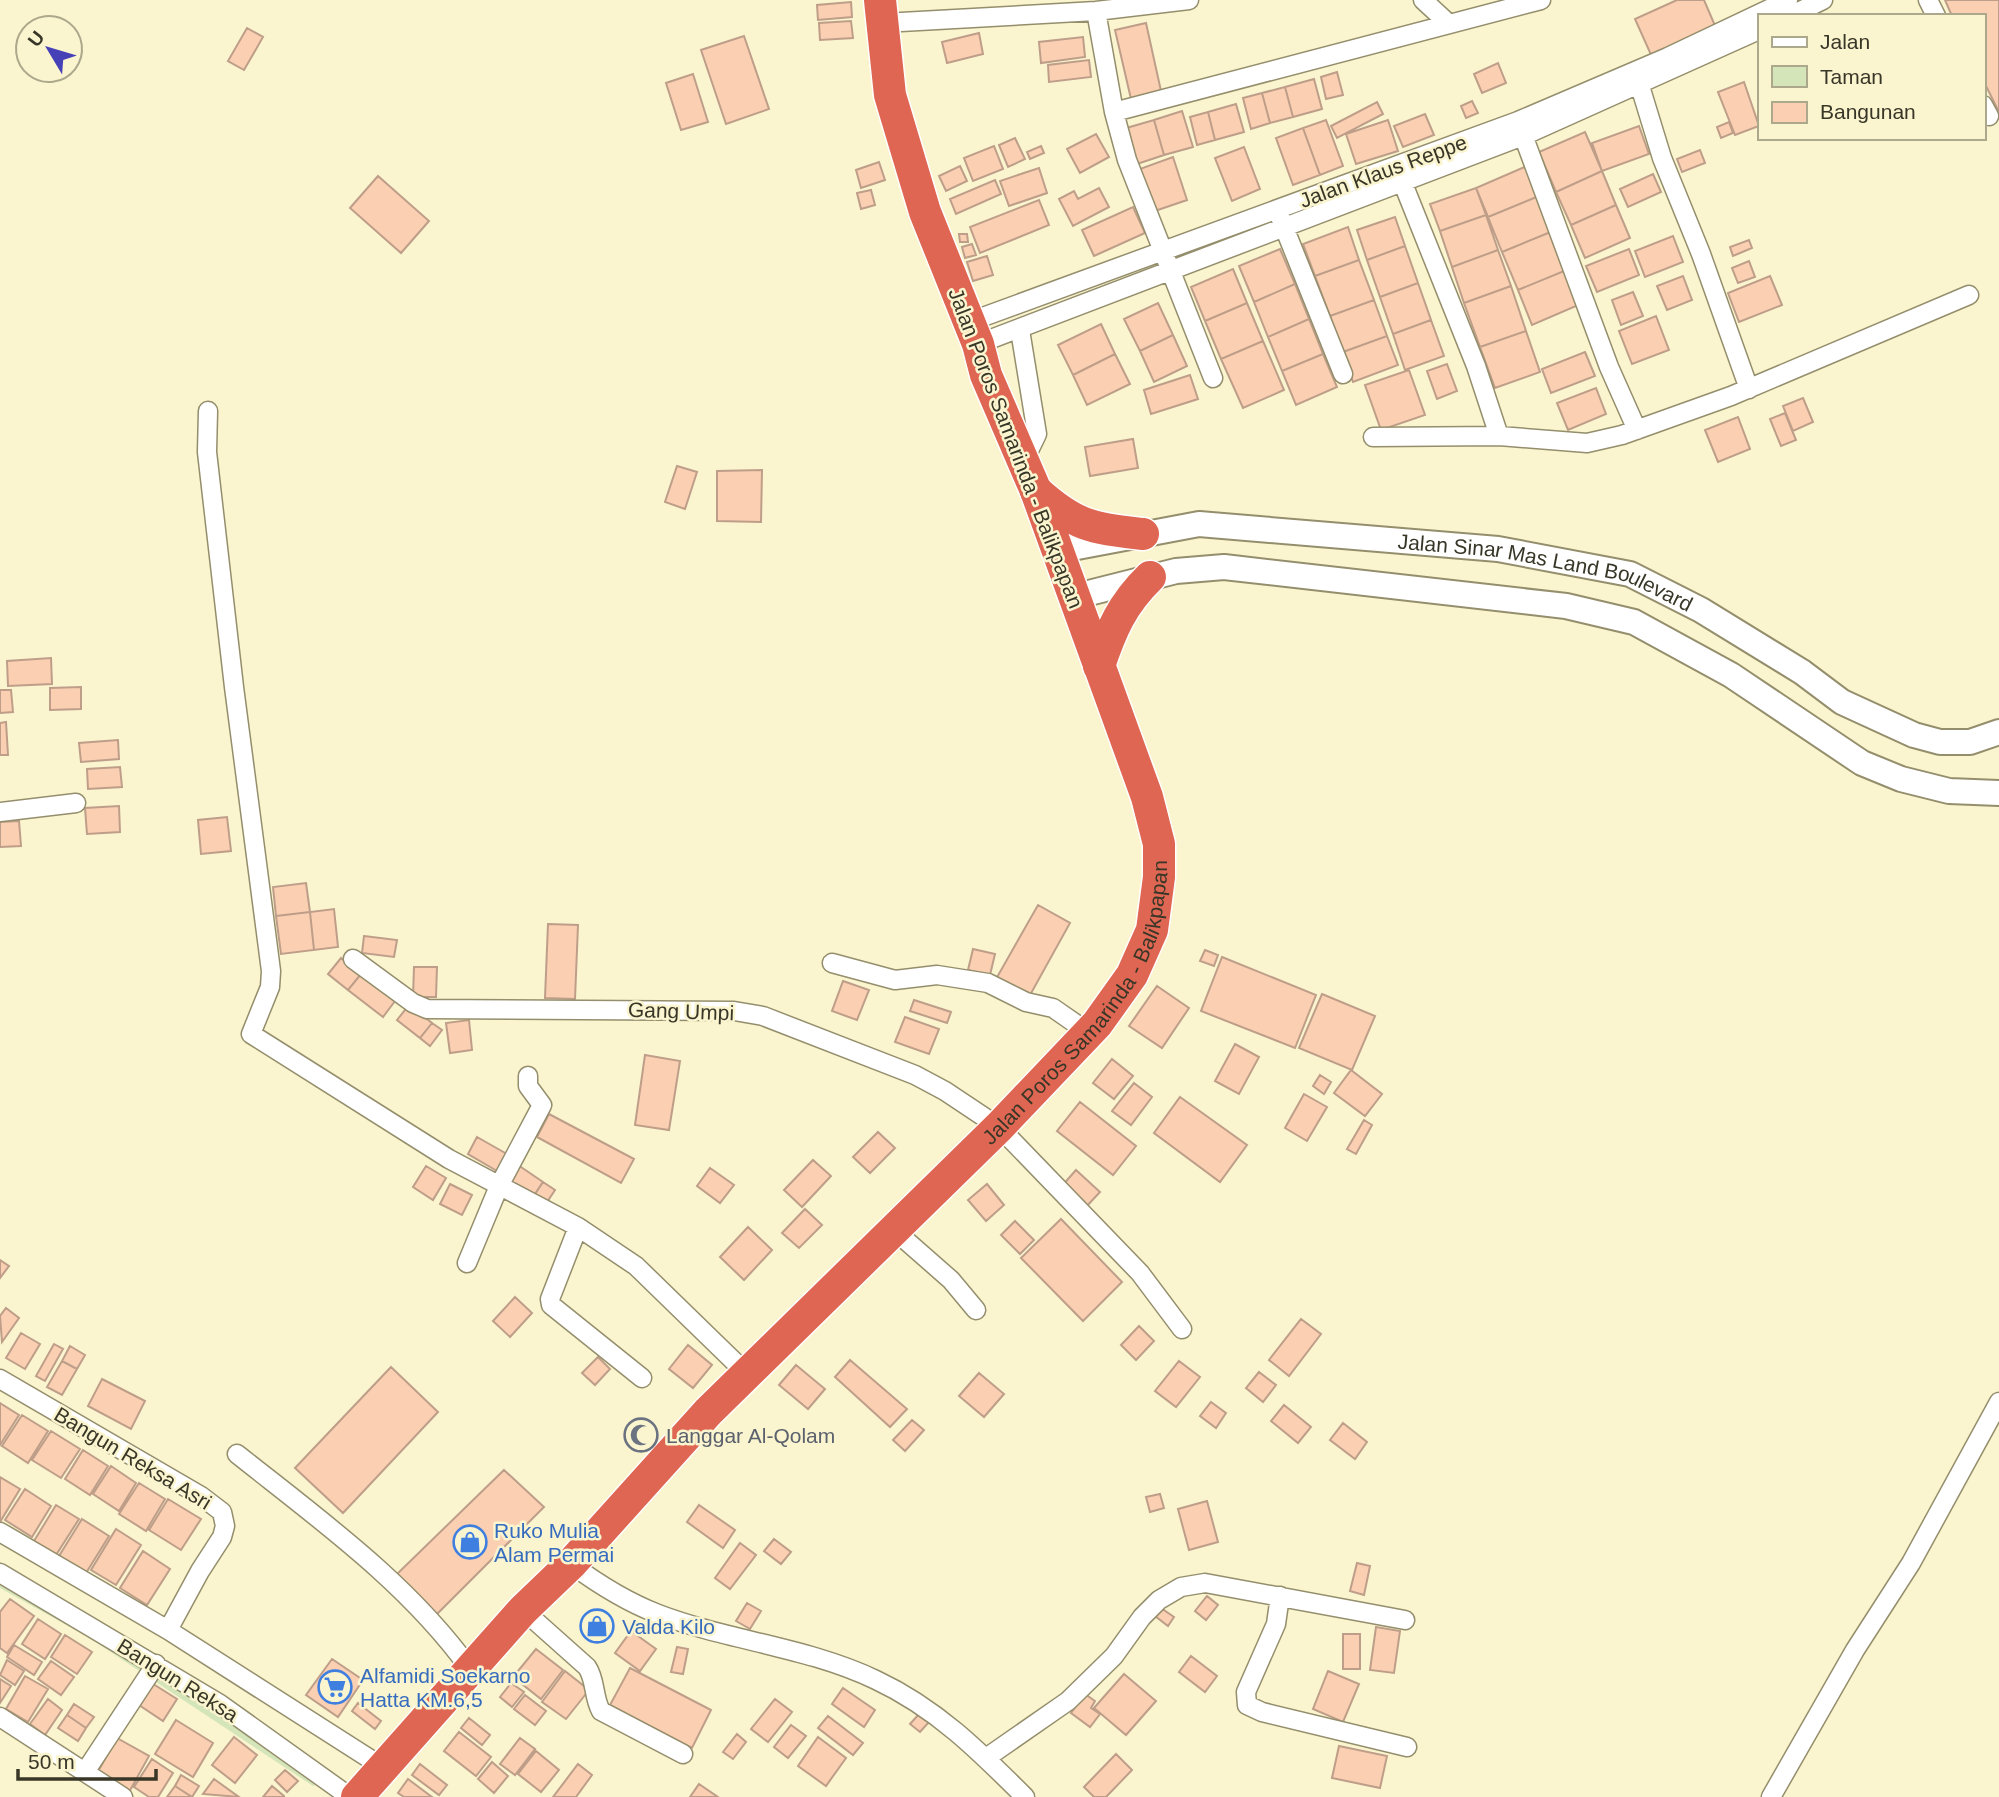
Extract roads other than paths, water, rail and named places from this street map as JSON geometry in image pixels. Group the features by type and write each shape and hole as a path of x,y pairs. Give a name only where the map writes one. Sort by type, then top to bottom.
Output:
{"highway":[{"name":"Jalan Poros Samarinda - Balikpapan","path":"357,1797 381,1766 523,1610 571,1564 746,1373 999,1127 1089,1033 1120,993 1144,952 1152,930 1159,877 1159,844 1147,797 1030,477 986,376 973,333 925,212 890,95 881,12"},
{"path":"1030,477 1062,515 1083,525 1143,534"},
{"path":"1099,666 1114,621 1132,594 1150,577"}],"street":[{"path":"881,12 1096,10 1188,0"},
{"path":"1423,0 1449,24"},
{"path":"1114,112 1541,0"},
{"name":"Jalan Klaus Reppe","path":"1760,14 1788,0"},
{"path":"1794,14 1823,0"},
{"path":"1096,10 1114,112 1127,160 1213,378"},
{"name":"Jalan Klaus Reppe","path":"973,333 1020,303 1278,210 1399,173 1520,129 1636,77 1758,15"},
{"name":"Jalan Klaus Reppe","path":"1636,77 1758,30"},
{"path":"1636,77 1749,389"},
{"path":"1520,129 1609,367 1637,430"},
{"path":"1399,173 1476,366 1499,436"},
{"name":"Jalan Klaus Reppe","path":"973,333 1025,328 1283,229 1399,173"},
{"path":"1278,210 1283,229 1343,373"},
{"path":"1373,437 1499,436 1587,443 1637,430 1749,389 1969,295"},
{"path":"1020,303 1037,434 1030,477"},
{"path":"208,411 207,452 233,687 271,971 270,987 251,1034 449,1159 578,1227 636,1266 746,1373"},
{"path":"1199,523 1206,568"},
{"name":"Jalan Sinar Mas Land Boulevard","path":"1056,551 1199,523 1498,548 1630,574 1701,610 1802,672 1842,702 1914,734 1940,742 1970,743 1999,732"},
{"name":"Jalan Sinar Mas Land Boulevard","path":"1073,597 1150,577 1206,568 1324,577 1566,606 1645,626 1731,675 1862,763 1901,779 1949,791 1999,793"},
{"path":"0,812 76,803"},
{"name":"Gang Umpi","path":"353,959 413,1003 439,1011 615,1008 734,1011 763,1016 915,1075 945,1091 999,1127 1140,1273 1182,1328"},
{"path":"832,963 895,980 937,975 988,983 1026,1002 1053,1008 1089,1033"},
{"path":"467,1263 499,1186 542,1105 528,1086 528,1076"},
{"path":"578,1227 550,1299 551,1305 642,1378"},
{"path":"894,1230 951,1280 976,1310"},
{"name":"Bangun Reksa Asri","path":"0,1379 201,1496 222,1512 225,1526 222,1537 168,1630"},
{"path":"1770,1797 1855,1650 1911,1563 1999,1402"},
{"path":"237,1454 365,1556 444,1633 470,1669"},
{"path":"0,1532 168,1630 381,1766"},
{"path":"571,1564 611,1592 659,1614 804,1653 874,1678 930,1709 986,1758 1025,1797"},
{"name":"Bangun Reksa","path":"0,1573 219,1704 350,1797"},
{"path":"986,1758 1068,1701 1114,1656 1142,1617 1181,1587 1205,1583 1405,1620"},
{"path":"1280,1596 1276,1625 1246,1692 1247,1705 1262,1712 1407,1747"},
{"path":"523,1610 587,1667 593,1675 596,1702 601,1711 683,1754"},
{"path":"85,1772 156,1664"},
{"path":"0,1717 123,1797"}],"place":[{"name":"Langgar Al-Qolam","path":"641,1435"},
{"name":"Ruko Mulia Alam Permai","path":"470,1542"},
{"name":"Valda Kilo","path":"597,1626"},
{"name":"Alfamidi Soekarno Hatta KM.6,5","path":"335,1687"}]}
